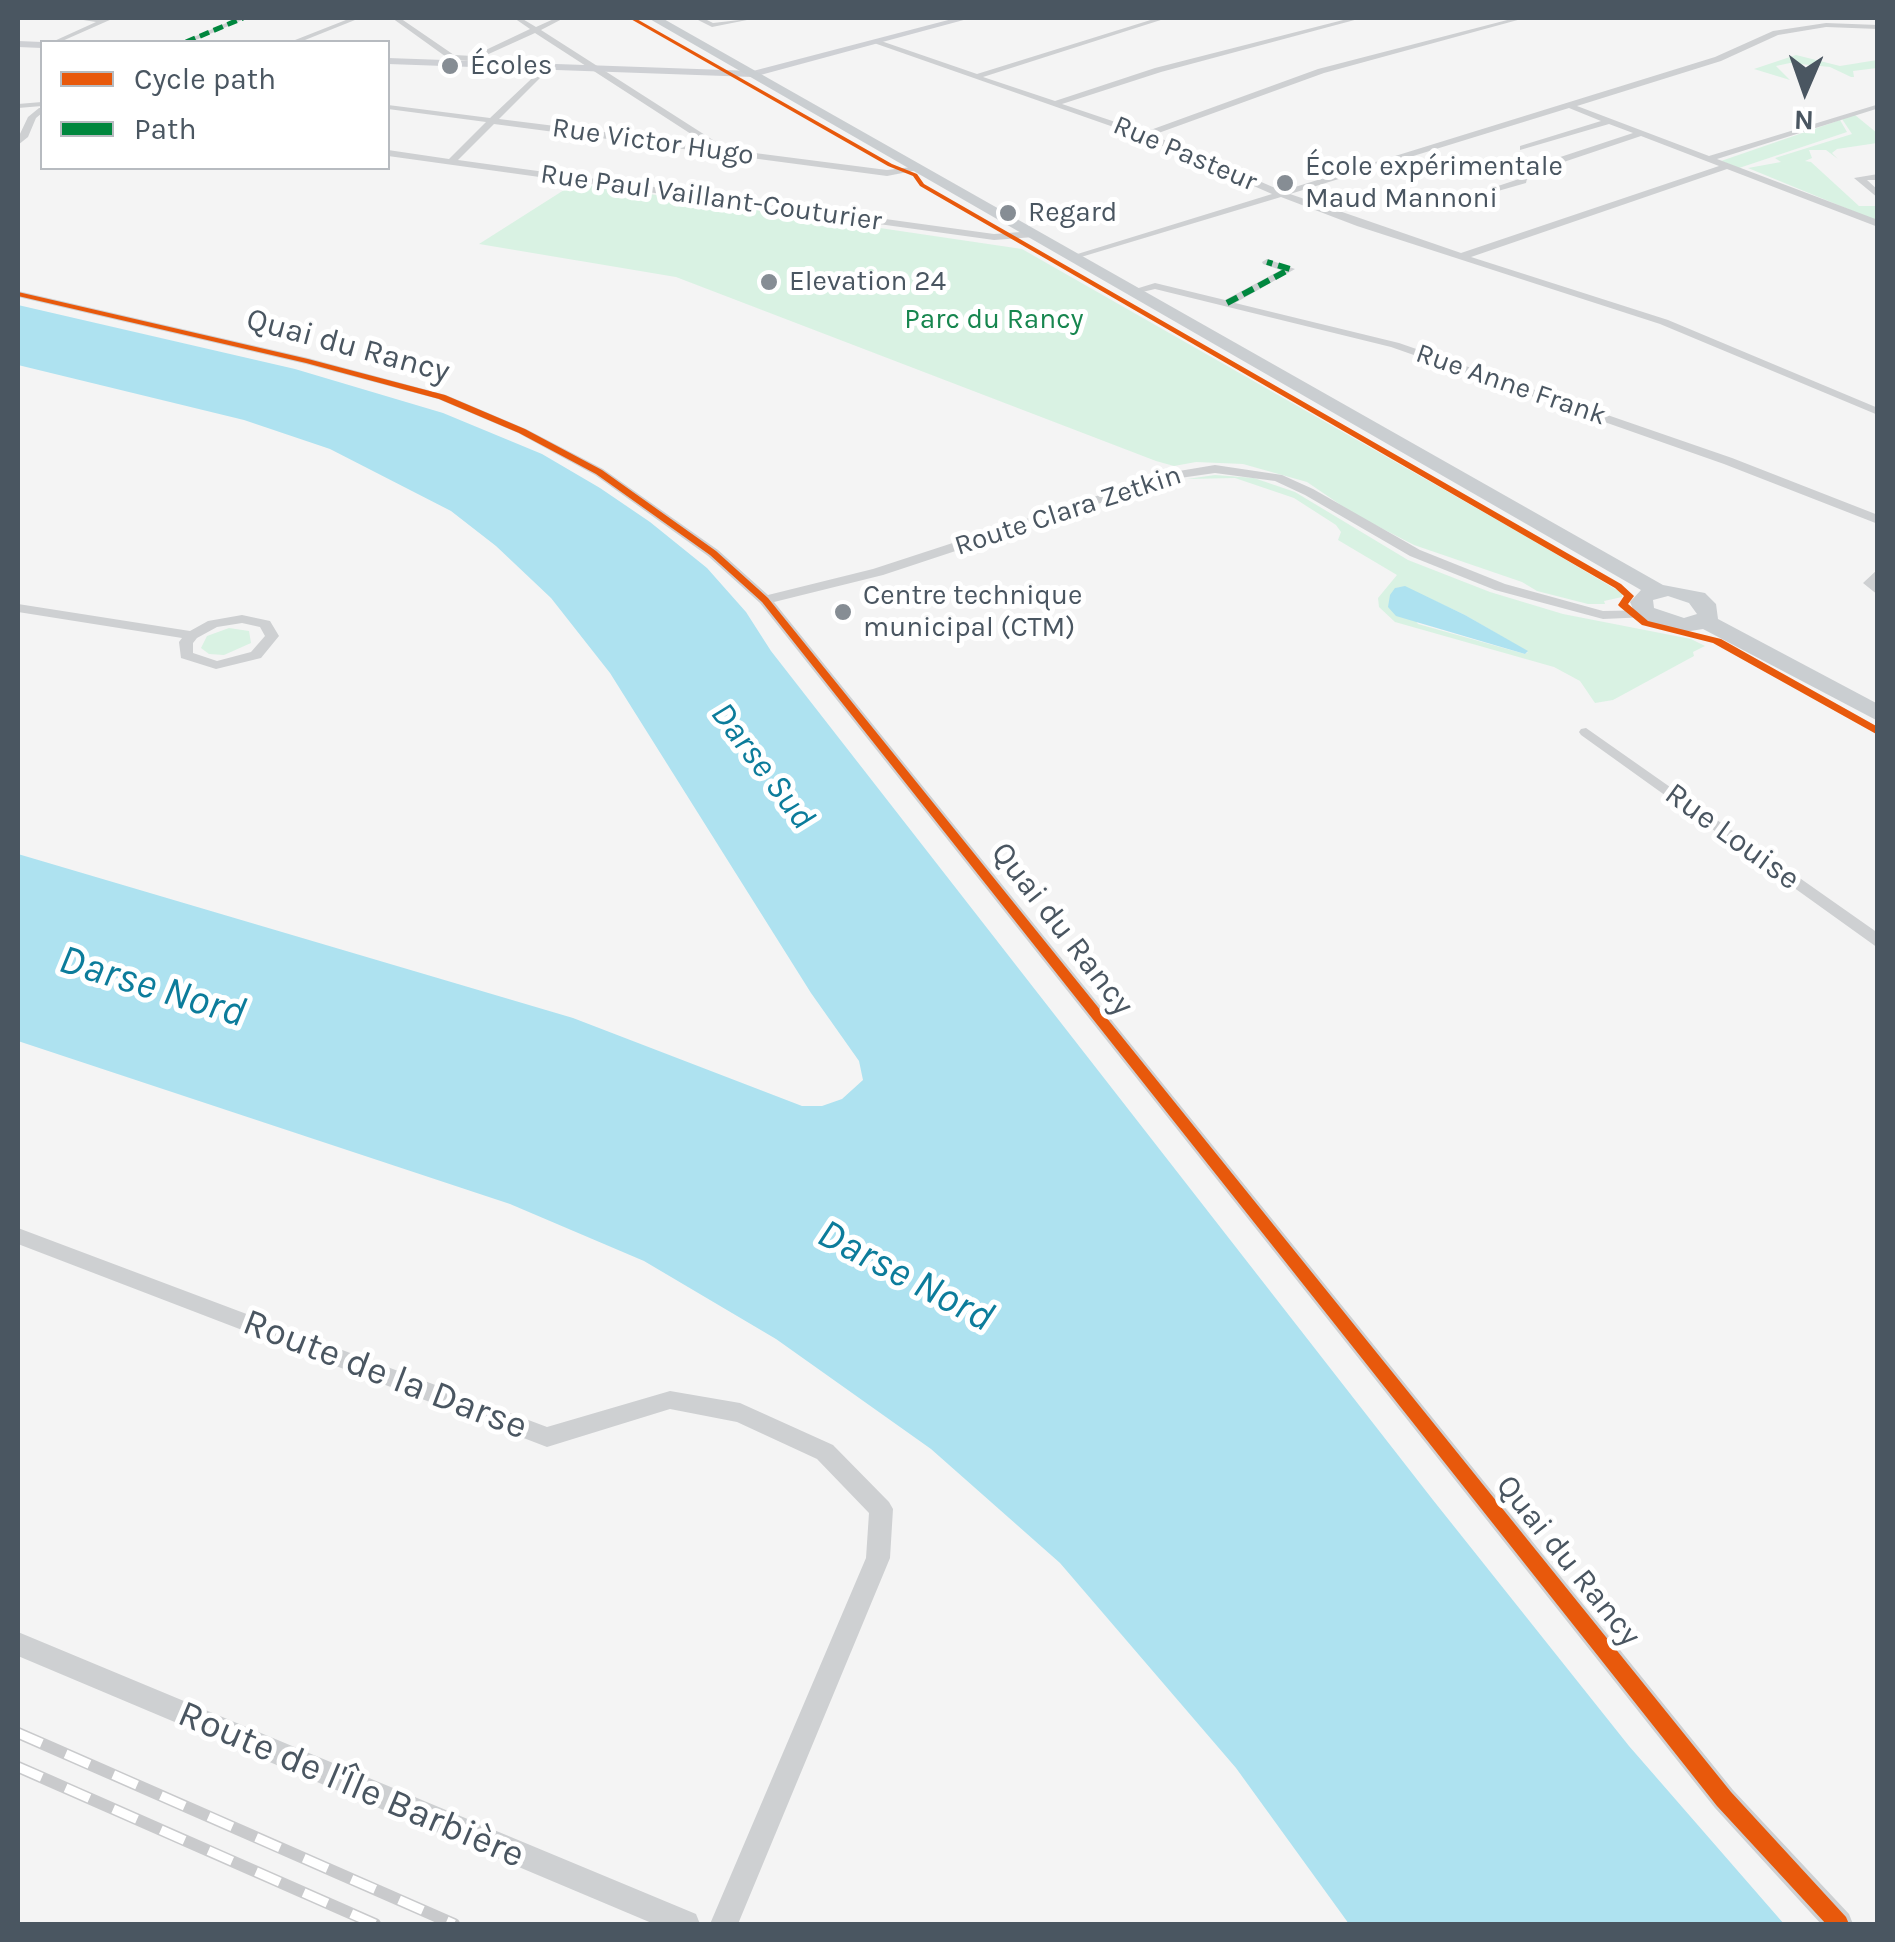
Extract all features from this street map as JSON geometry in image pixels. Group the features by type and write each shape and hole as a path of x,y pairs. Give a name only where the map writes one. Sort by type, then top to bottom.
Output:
{"main road":[{"path":"654,18 1658,591 1697,598 1710,610 1704,621"},
{"path":"1658,591 1646,595 1641,602 1648,613 1672,624 1704,621 1767,651 1878,714"}],"street":[{"path":"74,18 106,20"},
{"path":"191,40 243,18"},
{"path":"299,40 356,18"},
{"path":"396,18 452,57 472,61 561,18"},
{"path":"517,18 711,142 715,147 711,150"},
{"path":"698,18 712,25 753,18"},
{"path":"390,60 753,74 966,18"},
{"path":"980,75 1163,18"},
{"path":"1058,102 1175,65 1358,18"},
{"path":"1145,135 1320,72 1522,18"},
{"path":"60,40 106,20"},
{"path":"1075,258 1718,59 1776,32 1826,26 1878,27"},
{"name":"Rue Pasteur","path":"878,43 1058,102 1279,194 1460,258 1664,322 1878,412"},
{"path":"451,162 546,67"},
{"path":"1708,158 1875,109 1878,92"},
{"path":"1568,105 1878,224"},
{"name":"Rue Victor Hugo","path":"390,107 887,173 919,169"},
{"path":"18,143 40,109"},
{"path":"18,116 32,117"},
{"path":"1523,148 1608,121"},
{"path":"1480,195 1523,181 1524,172 1641,133"},
{"name":"Rue Paul Vaillant-Couturier","path":"390,153 994,237 1034,234"},
{"path":"1460,258 1727,166"},
{"path":"1877,194 1859,178 1878,177"},
{"path":"1227,303 1290,269 1267,262"},
{"name":"Rue Anne Frank","path":"1134,291 1155,286 1395,346 1728,461 1878,520"},
{"name":"Quai du Rancy","path":"18,294 324,365 442,397 522,431 599,472 691,535 764,600 1713,1785 1839,1924"},
{"name":"Route Clara Zetkin","path":"764,600 878,572 1171,476 1215,469 1278,478 1310,492 1414,554 1500,587 1604,614 1648,613"},
{"path":"1878,574 1870,584 1878,591"},
{"path":"18,608 192,635 213,624 242,619 265,624 272,636 265,649 256,655 216,665 186,656 184,649 192,635"},
{"name":"Rue Louise","path":"1586,732 1878,942"},
{"name":"Route de la Darse","path":"18,1236 547,1437 670,1400 740,1413 825,1452 881,1509 878,1558 724,1924"},
{"name":"Route de l'Île Barbière","path":"18,1644 686,1924"}],"green space":[{"path":"1796,55 1840,66 1877,60 1877,68 1853,71 1851,77 1830,67 1790,63 1776,66 1790,80 1754,69"},
{"path":"1855,115 1877,133 1877,143 1837,149 1832,153 1838,159 1826,150 1809,150 1812,158 1805,161 1811,162 1859,206 1877,206 1877,221 1748,168 1781,162 1775,158 1852,134 1842,119"},
{"path":"1840,120 1847,132 1739,168 1721,161"},
{"name":"Parc du Rancy","path":"575,183 1022,249 1527,537 1622,593 1622,597 1604,601 1605,604 1588,604 1537,591 1522,582 1414,545 1354,514 1307,482 1243,464 1196,462 1174,466 1156,461 676,277 479,244"},
{"path":"1215,475 1254,478 1295,492 1408,560 1490,592 1563,614 1691,639 1705,646 1693,652 1694,656 1613,700 1595,703 1580,681 1554,667 1395,622 1379,607 1378,598 1397,575 1338,540 1341,532 1336,525 1294,498 1235,478 1187,479","holes":["1405,587 1465,615 1528,652 1418,624 1395,588"]},
{"path":"229,628 249,631 251,643 224,655 209,654 201,648 207,636"}],"water":[{"path":"18,305 295,369 443,413 542,454 600,488 707,568 746,612 771,651 1433,1500 1629,1746 1784,1924 1349,1924 1236,1768 1060,1563 931,1449 776,1339 644,1261 510,1204 18,1041 18,854 573,1018 802,1106 822,1106 842,1099 863,1080 859,1061 811,993 610,673 551,598 496,546 451,511 330,449 244,420 18,365"},
{"path":"1405,586 1528,651 1525,654 1396,616 1388,607 1390,595 1395,588"}],"railway":[{"path":"18,1733 454,1924"},
{"path":"18,1767 375,1924"}],"marked path":[{"path":"191,40 243,18"},
{"path":"1227,303 1290,269 1267,262"}],"cycle path":[{"path":"632,18 890,165 915,175 922,185 1618,586 1629,596 1623,605 1645,623 1717,641 1878,732"},
{"path":"18,294 308,361 442,397 522,431 599,472 713,553 765,600 1724,1799 1839,1924"}],"place":[{"name":"Écoles","path":"450,66"},
{"name":"École expérimentale Maud Mannoni","path":"1285,183"},
{"name":"Regard","path":"1008,213"},
{"name":"Elevation 24","path":"769,282"},
{"name":"Centre technique municipal (CTM)","path":"843,612"}],"water label":[{"name":"Darse Sud","path":"762,766"},
{"name":"Darse Nord","path":"152,987"},
{"name":"Darse Nord","path":"905,1276"}]}
